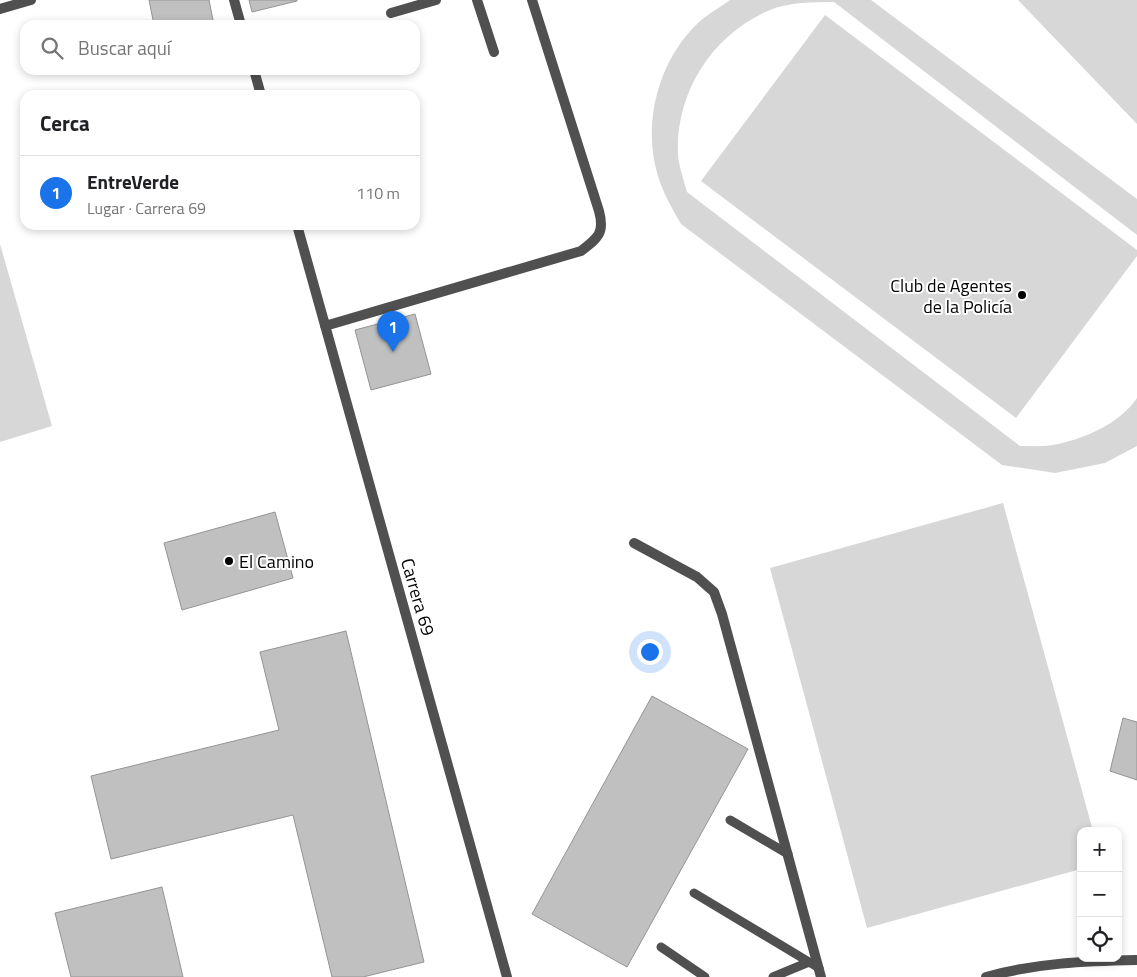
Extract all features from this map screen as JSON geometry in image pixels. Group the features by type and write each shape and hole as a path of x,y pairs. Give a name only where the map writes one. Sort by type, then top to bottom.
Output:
{"street":[{"path":"0,8 31,0"},
{"path":"234,0 240,20"},
{"path":"391,13 436,0"},
{"path":"477,0 494,52"},
{"path":"325,326 581,251 597,239 603,224 532,0"},
{"path":"255,75 260,90"},
{"name":"Carrera 69","path":"298,230 507,977"},
{"path":"634,543 697,577 714,592 722,614 820,973"},
{"path":"986,977 1017,968 1067,962 1137,960"}],"lane":[{"path":"730,820 788,854"},
{"path":"694,893 809,962 820,973"},
{"path":"661,947 705,977"},
{"path":"773,977 809,962"}],"shaded area":[{"path":"730,0 871,0 1137,199 1137,235 834,2 801,3 777,7 749,21 731,34 701,68 690,88 679,132 678,155 687,192 1020,446 1054,445 1080,438 1112,422 1130,407 1137,398 1137,446 1105,463 1055,473 1002,465 681,224 662,188 653,155 652,133 658,90 676,49 689,32 705,17"},
{"path":"1018,0 1137,0 1137,124"},
{"path":"825,15 1137,250 1137,256 1016,418 701,181"},
{"path":"0,244 52,426 0,442"},
{"path":"1003,503 1092,827 1077,827 1077,870 867,928 770,568"}],"building":[{"path":"149,0 209,0 213,20 153,20"},
{"path":"249,0 297,0 297,1 252,12"},
{"path":"415,314 431,374 371,390 355,330"},
{"name":"El Camino","path":"275,512 293,578 182,610 164,543"},
{"path":"346,631 424,962 363,977 332,977 293,815 111,859 91,776 279,730 260,652"},
{"path":"652,696 748,749 627,967 532,914"},
{"path":"1123,718 1137,722 1137,780 1110,771"},
{"path":"162,887 183,977 71,977 55,913"}],"place":[{"name":"Club de Agentes de la Policía","path":"1022,295"},
{"name":"EntreVerde","path":"393,352"},
{"name":"El Camino","path":"229,561"}]}
